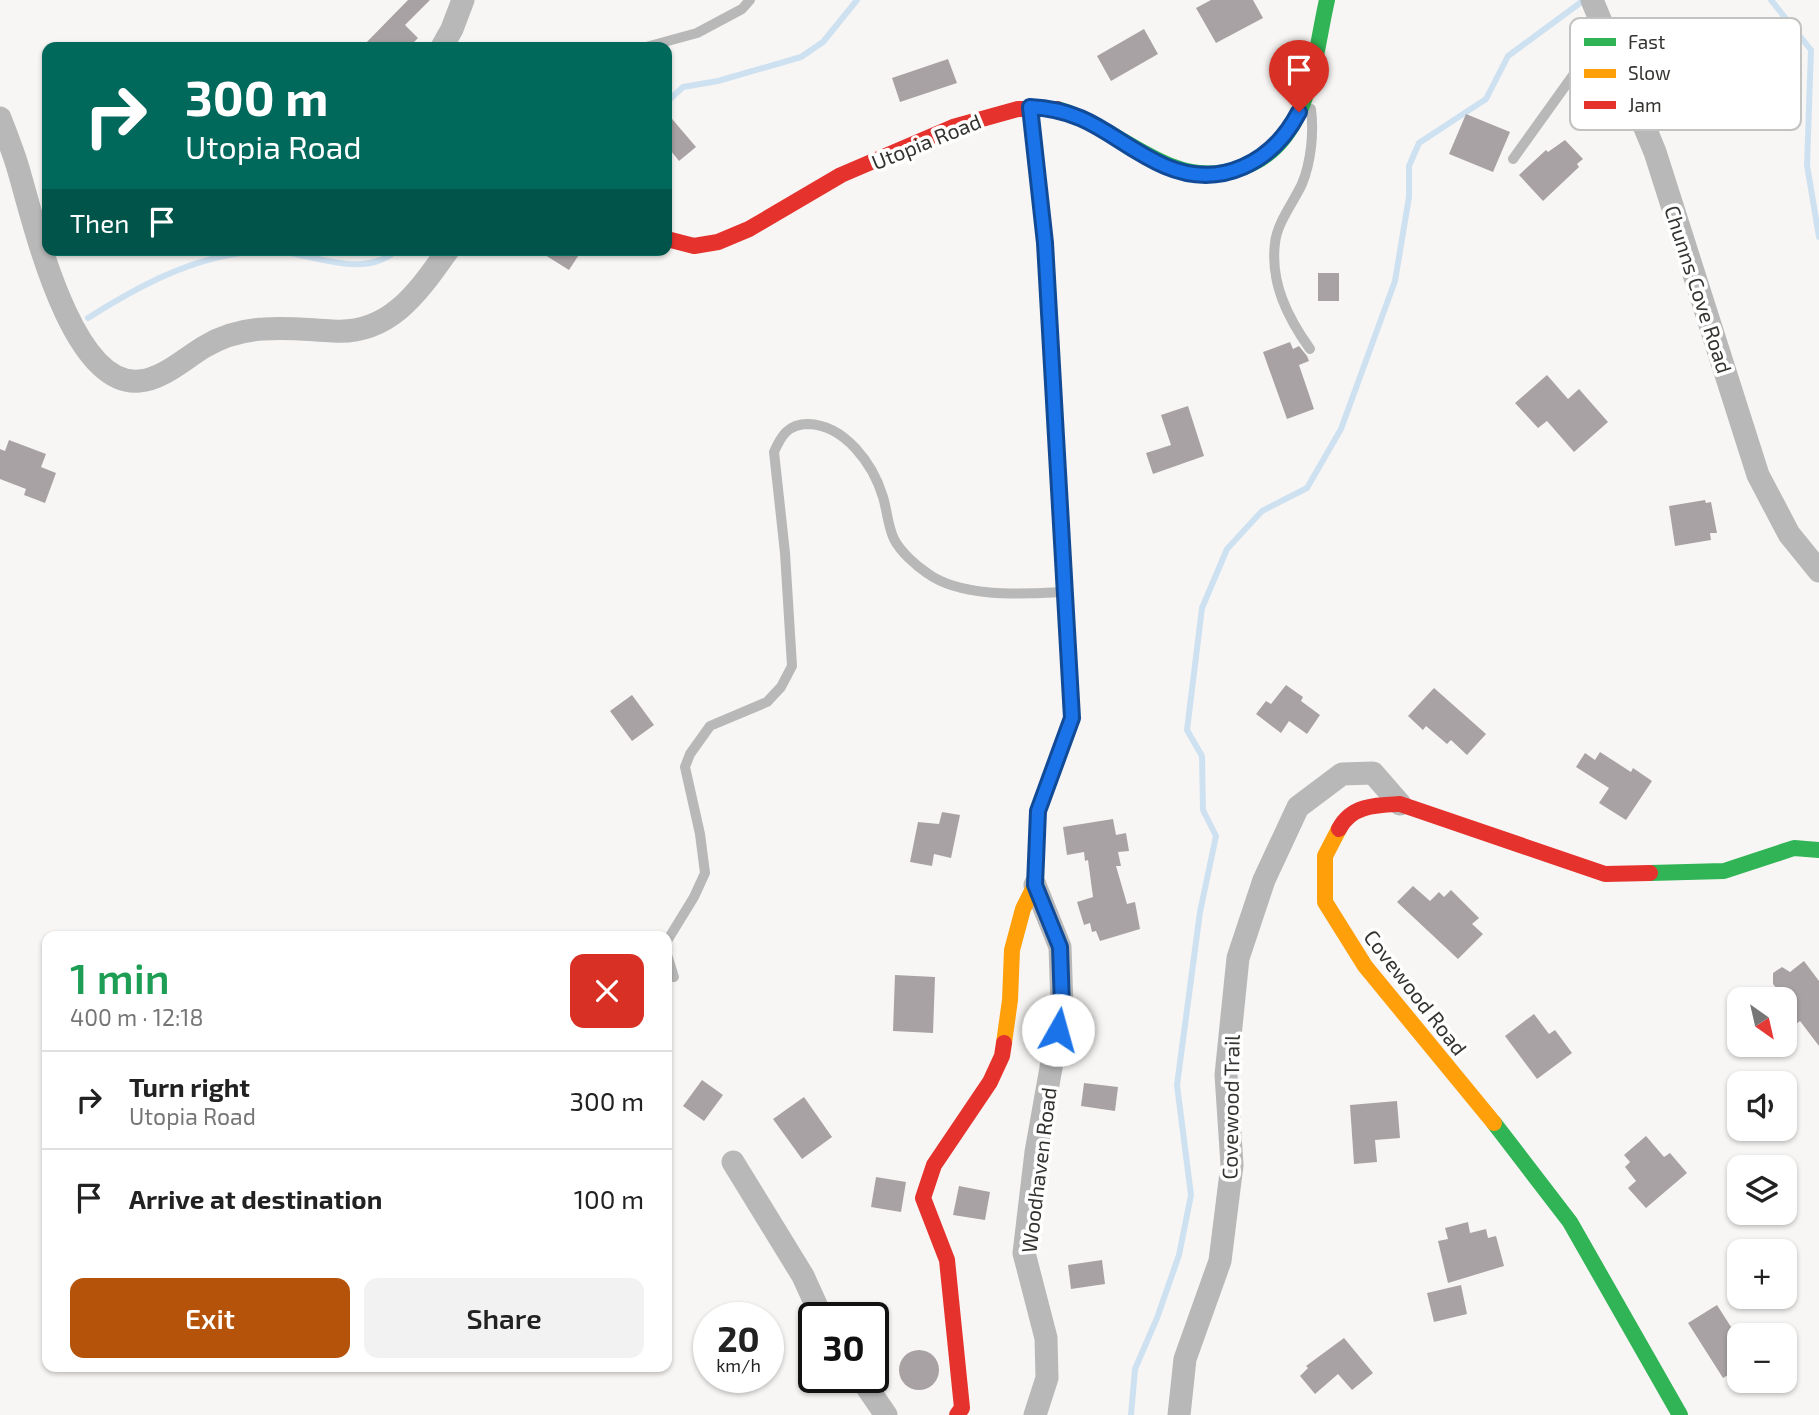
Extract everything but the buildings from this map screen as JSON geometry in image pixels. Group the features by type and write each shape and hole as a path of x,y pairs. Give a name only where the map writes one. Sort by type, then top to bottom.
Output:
{"street":[{"path":"445,42 463,0"},
{"name":"Utopia Road","path":"672,240 700,247 724,240 825,183 976,118 1030,107 1054,108 1077,115 1164,165 1189,174 1236,171 1252,165 1288,134 1308,89 1327,0"},
{"name":"Chunns Cove Road","path":"1592,0 1600,18"},
{"name":"Woodhaven Road","path":"957,1415 962,1408 947,1260 923,1198 934,1165 990,1082 1002,1056 1010,1000 1013,950 1023,909 1035,885 1038,811 1072,718 1045,243 1030,107"},
{"path":"0,118 17,163 42,246"},
{"name":"Chunns Cove Road","path":"1646,130 1758,475 1789,534 1819,571"},
{"path":"45,256 69,319 99,366 117,378 139,381 156,376 206,345 232,334 254,329 306,328 335,332 359,329 379,322 402,309 424,284 443,256"},
{"name":"Covewood Trail","path":"1179,1415 1185,1359 1220,1261 1232,1165 1226,1075 1238,958 1264,880 1298,807 1342,774 1373,773 1400,804"},
{"name":"Covewood Road","path":"1680,1415 1625,1313 1570,1222 1488,1115 1365,966 1325,902 1325,856 1343,821 1367,805 1400,804 1466,829 1605,874 1724,871 1794,848 1819,850"},
{"name":"Woodhaven Road","path":"1035,885 1060,947 1062,1006 1036,1152 1024,1253 1046,1338 1047,1378 1035,1415"},
{"path":"733,1162 803,1276 815,1302"},
{"path":"871,1393 886,1415"}],"lane":[{"path":"664,42 697,33 742,9 750,0"},
{"path":"1513,159 1570,79"},
{"path":"1308,89 1312,123 1310,152 1303,182 1275,242 1276,285 1292,324 1310,349"},
{"path":"672,933 705,873 700,834 685,767 690,754 710,726 767,702 781,687 792,666 785,553 774,452 780,436 789,428 801,424 827,426 847,439 871,470 882,494 893,538 912,561 929,575 953,585 996,593 1065,592"},
{"path":"672,971 674,977"}],"waterway":[{"path":"672,97 683,87 718,81 801,57 823,42 857,0"},
{"path":"1771,0 1785,18"},
{"path":"1131,1415 1135,1369 1157,1318 1179,1255 1191,1195 1177,1085 1200,912 1216,836 1203,810 1202,756 1187,730 1202,608 1227,549 1262,511 1307,488 1341,429 1395,281 1409,197 1409,166 1419,143 1486,99 1508,56 1580,3"},
{"path":"1801,38 1811,50 1807,165 1819,237"},
{"path":"88,318 158,278 196,263 227,256"},
{"path":"302,256 352,264 368,263 388,256"}],"traffic: fast":[{"path":"1057,109 1087,121 1179,169 1204,174 1238,169 1262,158 1280,142 1294,122 1312,75 1327,0"},
{"path":"1054,401 1072,718 1064,740"},
{"path":"1650,873 1724,871 1794,848 1819,850"},
{"path":"1494,1123 1570,1222 1680,1415"}],"traffic: slow":[{"path":"1004,1043 1010,1000 1012,950 1023,909 1035,885 1038,811 1064,740"},
{"path":"1339,829 1325,856 1325,902 1365,966 1494,1123"}],"traffic: jam":[{"path":"1030,107 1045,243 1054,401"},
{"path":"672,240 694,246 718,242 749,229 841,175 953,127 1018,109 1057,109"},
{"path":"1339,829 1344,821 1357,811 1373,806 1400,804 1605,874 1650,873"},
{"path":"957,1415 962,1408 947,1260 923,1198 934,1165 990,1082 1002,1056 1004,1043"}],"route":[{"path":"1058,1030 1062,1006 1060,947 1035,885 1038,811 1072,718 1045,243 1030,107 1054,108 1077,115 1164,165 1189,174 1236,171 1252,165 1288,134 1299,112"}]}
